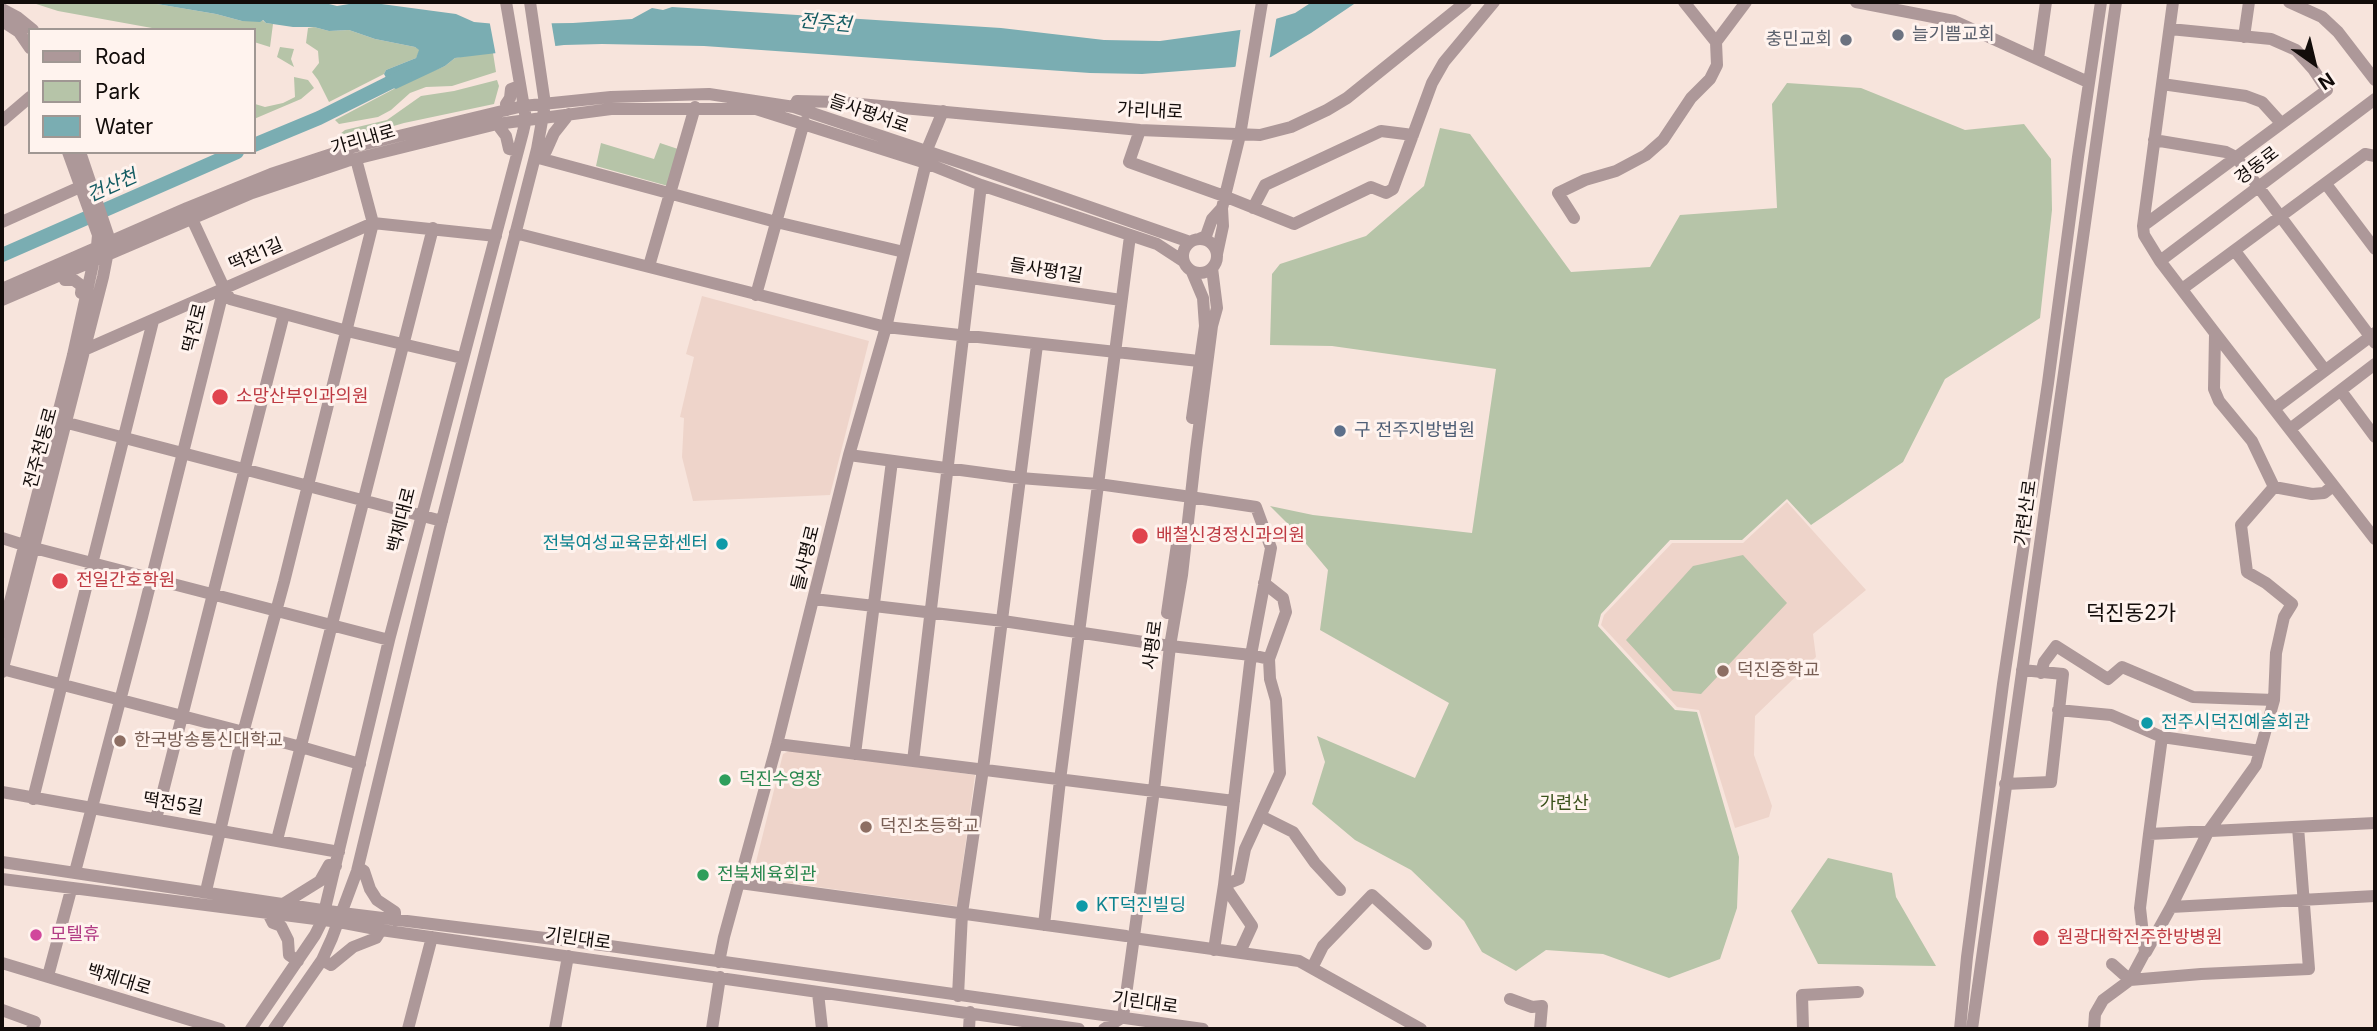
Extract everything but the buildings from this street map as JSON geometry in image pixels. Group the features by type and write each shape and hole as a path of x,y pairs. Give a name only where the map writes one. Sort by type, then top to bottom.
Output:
{"street":[{"name":"백제대로","path":"251,1029 298,961 324,916 389,640 496,236 525,113 506,2"},
{"path":"274,1029 322,960 358,867 442,521 536,153 544,110 544,85 530,2"},
{"name":"사평로","path":"1112,1024 1130,937 1166,645 1217,308 1212,268 1223,226 1223,202 1244,118 1262,2"},
{"name":"가리내로","path":"794,107 797,101 838,102 1140,130 1260,135 1291,127 1327,110 1386,68 1465,2"},
{"path":"1140,130 1129,162 1223,202 1253,208 1294,224 1371,187 1386,193 1393,189 1432,83 1444,62 1494,2"},
{"path":"1573,218 1558,193 1585,180 1616,171 1646,155 1663,140 1691,98 1710,79 1717,65 1716,42 1684,2"},
{"path":"1716,42 1746,2"},
{"path":"1856,2 1954,21 2088,82"},
{"path":"2038,59 2046,2"},
{"name":"가련산로","path":"1959,1029 2003,684 2101,2"},
{"name":"가련산로","path":"1972,1029 2116,2"},
{"path":"2173,2 2143,226 2144,235 2160,261 2375,539"},
{"path":"2244,37 2249,2"},
{"path":"2289,2 2322,18 2338,32 2375,80"},
{"path":"2,9 31,28"},
{"path":"4,25 19,32 28,45"},
{"path":"2143,226 2327,90 2296,50 2271,39 2169,29"},
{"path":"2162,83 2246,96 2262,102 2281,123"},
{"path":"507,110 506,104 511,89 519,85"},
{"name":"들사평서로","path":"544,110 611,97 709,94 794,107 926,157 981,185 1145,240"},
{"path":"2,121 28,99"},
{"name":"경동로","path":"2160,261 2375,99"},
{"path":"649,266 695,107"},
{"name":"가리내로","path":"2,300 63,274 102,245 192,219 252,193 356,159 497,124 525,113 544,110 569,114 611,109 695,107 756,109"},
{"name":"들사평서로","path":"756,109 986,171 1194,241"},
{"name":"가리내로","path":"2,289 259,179 341,151 424,128 507,110 525,113"},
{"name":"들사평로","path":"719,962 849,455 886,327 926,157 943,111"},
{"path":"536,153 546,150 554,133 569,114"},
{"path":"756,295 804,122"},
{"path":"497,124 506,136 509,149 517,151"},
{"path":"1253,208 1265,185 1381,131 1413,135"},
{"path":"2154,141 2226,152 2236,157 2374,338 2325,370 2274,409"},
{"path":"536,153 669,194 904,252"},
{"path":"69,154 84,188 102,245"},
{"path":"80,154 84,188"},
{"path":"2182,289 2365,154 2375,156"},
{"path":"206,891 243,733 284,582 373,223 356,159"},
{"path":"2326,184 2375,249"},
{"path":"913,761 981,185"},
{"path":"2,222 84,188"},
{"path":"1183,261 1184,250 1194,241 1206,236 1212,219 1223,202"},
{"name":"떡전로","path":"75,872 224,288 192,219"},
{"name":"떡전1길","path":"85,350 373,223 496,236"},
{"path":"277,840 433,228"},
{"path":"515,233 886,327 1199,361"},
{"path":"1044,925 1051,849 1130,236"},
{"name":"사평로","path":"1145,240 1157,244 1183,261 1200,285 1204,307 1205,326 1199,361 1187,497"},
{"path":"1194,241 1209,242 1217,254"},
{"name":"전주천동로","path":"2,632 29,546 61,421 82,317 102,245"},
{"name":"전주천동로","path":"2,670 47,452 61,421 85,350 102,245"},
{"path":"2235,251 2325,370"},
{"path":"1192,272 1203,273 1212,268"},
{"path":"63,274 65,280 74,280 82,286 81,293 88,295"},
{"path":"485,275 504,278"},
{"name":"들사평1길","path":"971,278 1121,300"},
{"path":"224,288 230,299 402,345 462,358"},
{"path":"156,819 284,314"},
{"path":"47,452 43,450 72,330 82,317"},
{"path":"33,799 153,321"},
{"path":"2215,333 2214,389 2219,401 2252,441 2274,487"},
{"path":"958,996 962,913 1003,621 1037,345"},
{"path":"2290,429 2375,365"},
{"path":"2341,391 2375,437"},
{"path":"61,421 442,521"},
{"path":"849,455 1020,478 1098,484 1256,507 1271,548 1251,655 1214,950"},
{"path":"855,754 892,461"},
{"path":"429,482 451,488"},
{"path":"2094,1029 2095,1014 2103,1000 2130,980 2171,907 2208,832 2256,765 2274,700 2276,653 2284,617 2292,604 2247,572 2241,525 2274,487 2287,487 2299,493 2312,494 2324,493 2333,486"},
{"path":"2,538 92,564 389,640"},
{"path":"1224,885 1239,879 1245,849 1280,773 1276,700 1270,679 1269,659 1286,612 1283,598 1264,583"},
{"path":"814,598 930,611 1269,659"},
{"path":"2041,673 2044,662 2056,646 2108,679 2122,667 2193,696 2274,700"},
{"path":"2,670 360,764"},
{"path":"2005,783 2051,782 2063,674 2022,670"},
{"path":"2058,710 2111,715 2162,737 2260,751"},
{"path":"2145,952 2140,908 2162,737"},
{"path":"777,744 1234,801"},
{"name":"떡전5길","path":"2,792 339,852"},
{"path":"1261,817 1293,832 1315,863 1340,890"},
{"path":"2149,834 2375,823"},
{"path":"2112,964 2130,980 2309,970 2298,827"},
{"name":"기린대로","path":"2,862 206,891 283,904 324,916"},
{"path":"283,904 320,881 329,865 336,866"},
{"path":"358,867 364,871 377,900 395,912 396,920"},
{"name":"기린대로","path":"2,879 269,915 396,920 610,946 1082,1014 1112,1024 1203,1029"},
{"path":"740,883 1299,961 1421,1029"},
{"path":"1224,885 1252,926 1240,952"},
{"path":"2,962 48,976 71,890"},
{"path":"1312,968 1323,946 1372,895 1426,944"},
{"path":"2171,907 2375,896"},
{"path":"269,915 272,923 281,926 288,940 289,954 298,961"},
{"name":"기린대로","path":"340,918 382,930 1079,1029"},
{"path":"322,960 331,965 354,947 376,938 382,930"},
{"path":"408,1029 432,937"},
{"path":"555,1029 568,956"},
{"name":"백제대로","path":"48,976 220,1029"},
{"path":"712,1029 720,977"},
{"path":"1802,1029 1802,995 1858,992"},
{"path":"818,993 822,1029"},
{"path":"1510,999 1532,1007 1542,1006 1540,1029"},
{"path":"2,1010 34,1022 32,1029"},
{"path":"969,1029 970,1012"}],"shaded area":[{"path":"702,296 869,341 830,495 693,501 682,457 684,418 680,417 694,357 686,354"},
{"name":"덕진중학교","path":"1787,502 1866,590 1813,634 1816,657 1755,716 1754,755 1772,806 1769,817 1735,828 1699,710 1677,707 1601,625 1604,615 1672,543 1743,543"},
{"name":"덕진초등학교","path":"791,750 975,775 957,906 752,878 783,754"}],"green space":[{"path":"30,2 145,2 242,21 262,20 273,24 270,47 256,43 256,28 152,28 58,11"},
{"path":"308,28 329,31 349,30 420,50 416,58 386,70 384,74 329,102 312,72 319,63 318,51 306,43"},
{"path":"280,47 294,49 291,59 294,67 277,57"},
{"path":"493,53 496,72 452,86 426,87 410,93 391,110 378,117 339,124 335,120 409,81 445,66 455,58"},
{"path":"294,77 308,80 314,88 301,99 256,118 256,104 265,107 295,97"},
{"path":"497,80 499,86 494,104 404,123 342,141 340,134 345,130 387,120 421,96"},
{"name":"가련산","path":"1787,83 1861,88 1965,130 2024,124 2051,159 2052,210 2040,318 1945,379 1903,462 1811,525 1787,499 1742,540 1670,540 1601,614 1598,626 1675,710 1697,712 1739,857 1737,908 1720,959 1669,978 1603,954 1546,950 1516,971 1482,952 1464,921 1411,870 1355,840 1312,804 1325,762 1317,736 1415,778 1449,703 1320,630 1328,570 1270,506 1313,515 1472,533 1496,369 1332,346 1270,345 1272,274 1280,264 1366,236 1424,186 1440,128 1470,134 1571,272 1650,267 1680,215 1777,208 1772,104"},
{"path":"601,143 654,159 660,143 678,149 668,186 596,166"},
{"path":"1743,555 1787,603 1701,694 1673,691 1626,640 1693,566"},
{"path":"1828,858 1892,873 1896,897 1936,966 1818,964 1791,911"}],"water":[{"name":"전주천","path":"145,2 321,2 337,6 361,2 456,14 474,22 496,24 632,19 652,8 663,10 672,7 1001,28 1104,40 1160,41 1240,30 1295,13 1312,2 1357,2 1271,57 1234,67 1142,74 1090,73 704,46 602,44 564,45 455,58 445,66 396,89 391,87 384,74 386,70 416,58 419,50 415,47 375,39 349,30 293,27 266,23 263,20 242,21"}],"pier":[{"path":"1277,15 1269,61 1235,71 1241,26"},
{"path":"489,19 551,20 556,50 496,56"}],"waterway":[{"name":"건산천","path":"256,144 319,118 405,75"},
{"name":"건산천","path":"2,255 232,154"}],"place":[{"name":"늘기쁨교회","path":"1898,35"},
{"name":"충민교회","path":"1846,40"},
{"name":"소망산부인과의원","path":"220,397"},
{"name":"구 전주지방법원","path":"1340,431"},
{"name":"배철신경정신과의원","path":"1140,536"},
{"name":"전북여성교육문화센터","path":"722,544"},
{"name":"전일간호학원","path":"60,581"},
{"name":"덕진중학교","path":"1723,671"},
{"name":"전주시덕진예술회관","path":"2147,723"},
{"name":"한국방송통신대학교","path":"120,741"},
{"name":"덕진수영장","path":"725,780"},
{"name":"덕진초등학교","path":"866,827"},
{"name":"전북체육회관","path":"703,875"},
{"name":"KT덕진빌딩","path":"1082,906"},
{"name":"모텔휴","path":"36,935"},
{"name":"원광대학전주한방병원","path":"2041,938"}],"district":[{"name":"덕진동2가","path":"2131,614"}]}
